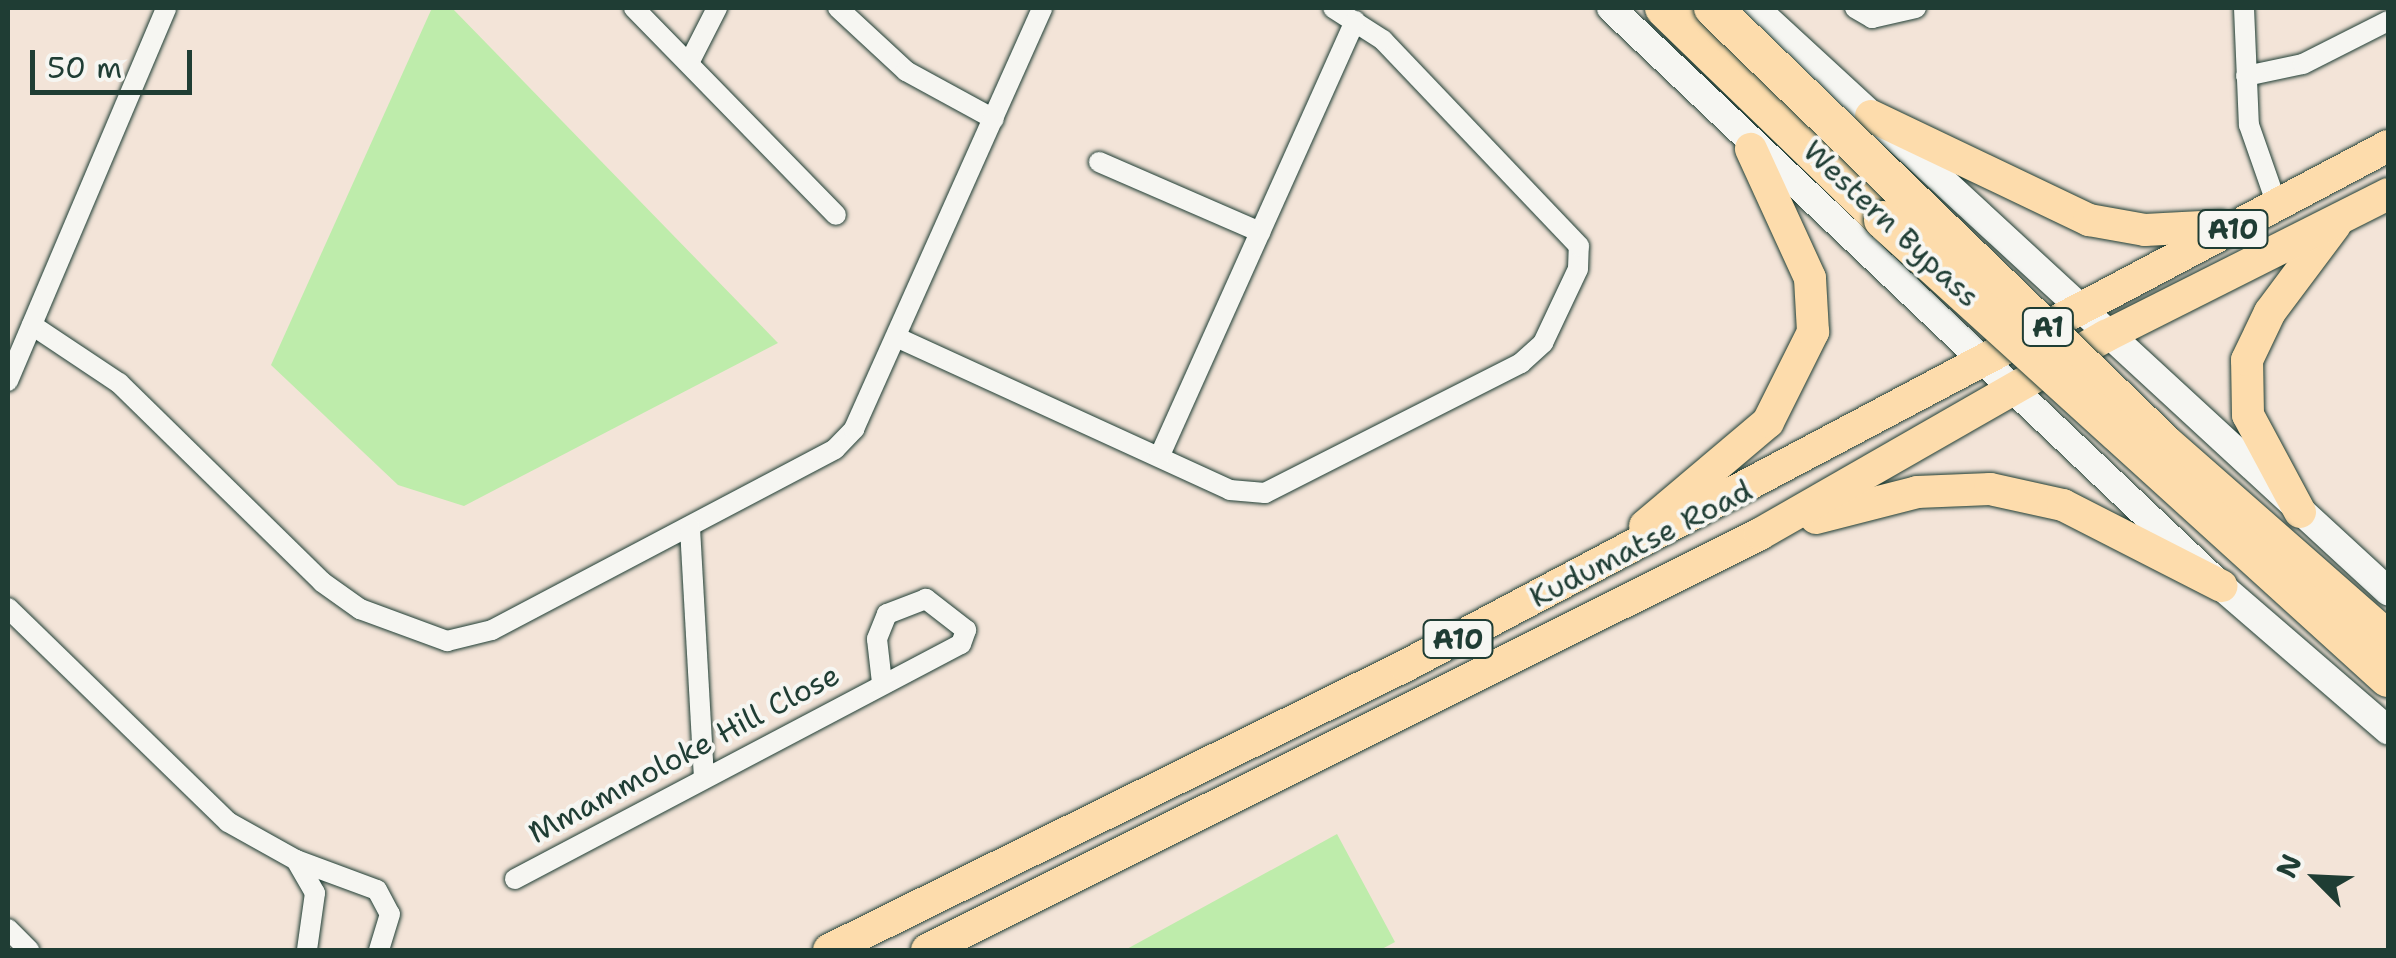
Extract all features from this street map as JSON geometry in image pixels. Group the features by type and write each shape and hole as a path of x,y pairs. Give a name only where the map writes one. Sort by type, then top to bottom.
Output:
{"highway":[{"name":"Western Bypass","path":"1664,8 1883,220 2388,678"},
{"name":"Western Bypass","path":"1712,8 2166,445 2388,640"}],"main road":[{"path":"1870,116 2089,220 2145,230 2242,225"},
{"name":"Kudumatse Road","path":"829,950 1595,567 2076,308 2278,208 2388,146"},
{"path":"1595,567 1768,422 1814,332 1810,278 1751,148"},
{"name":"Kudumatse Road","path":"927,950 1760,534 2106,336 2388,194"},
{"path":"2300,512 2248,415 2247,360 2270,312 2338,222"},
{"path":"1760,534 1917,492 1990,489 2063,505 2221,586"}],"street":[{"path":"8,381 166,8"},
{"path":"634,8 836,214"},
{"path":"690,63 717,8"},
{"path":"838,8 906,71 994,119"},
{"path":"32,326 119,382 322,582 406,631 447,641 492,630 835,449 866,407 1042,8"},
{"path":"896,338 1230,490 1264,493 1521,364 1543,343 1578,269 1579,246 1566,227 1356,20 1333,8"},
{"path":"1611,8 1751,148 2011,391 2221,586 2388,730"},
{"path":"1755,8 2106,336 2388,591"},
{"path":"1855,8 1872,18 1911,12"},
{"path":"2244,8 2254,149 2278,208"},
{"path":"1160,455 1356,20"},
{"path":"2246,76 2303,64 2388,21"},
{"path":"1099,162 1260,232"},
{"path":"1899,284 1938,293 1965,283 1984,258 1978,217"},
{"path":"2142,511 2121,448 2132,426 2164,409 2210,426"},
{"path":"690,528 704,776"},
{"name":"Mmammoloke Hill Close","path":"515,879 704,776 961,644 966,630 926,599 887,614 877,639 882,683"},
{"path":"8,608 209,806 296,860 377,890 390,914 379,950"},
{"path":"296,860 314,893 307,950"},
{"path":"8,929 29,950"}],"green space":[{"path":"432,8 452,8 778,343 464,506 398,485 271,365"},
{"path":"1337,834 1395,942 1380,950 1125,950"}]}
